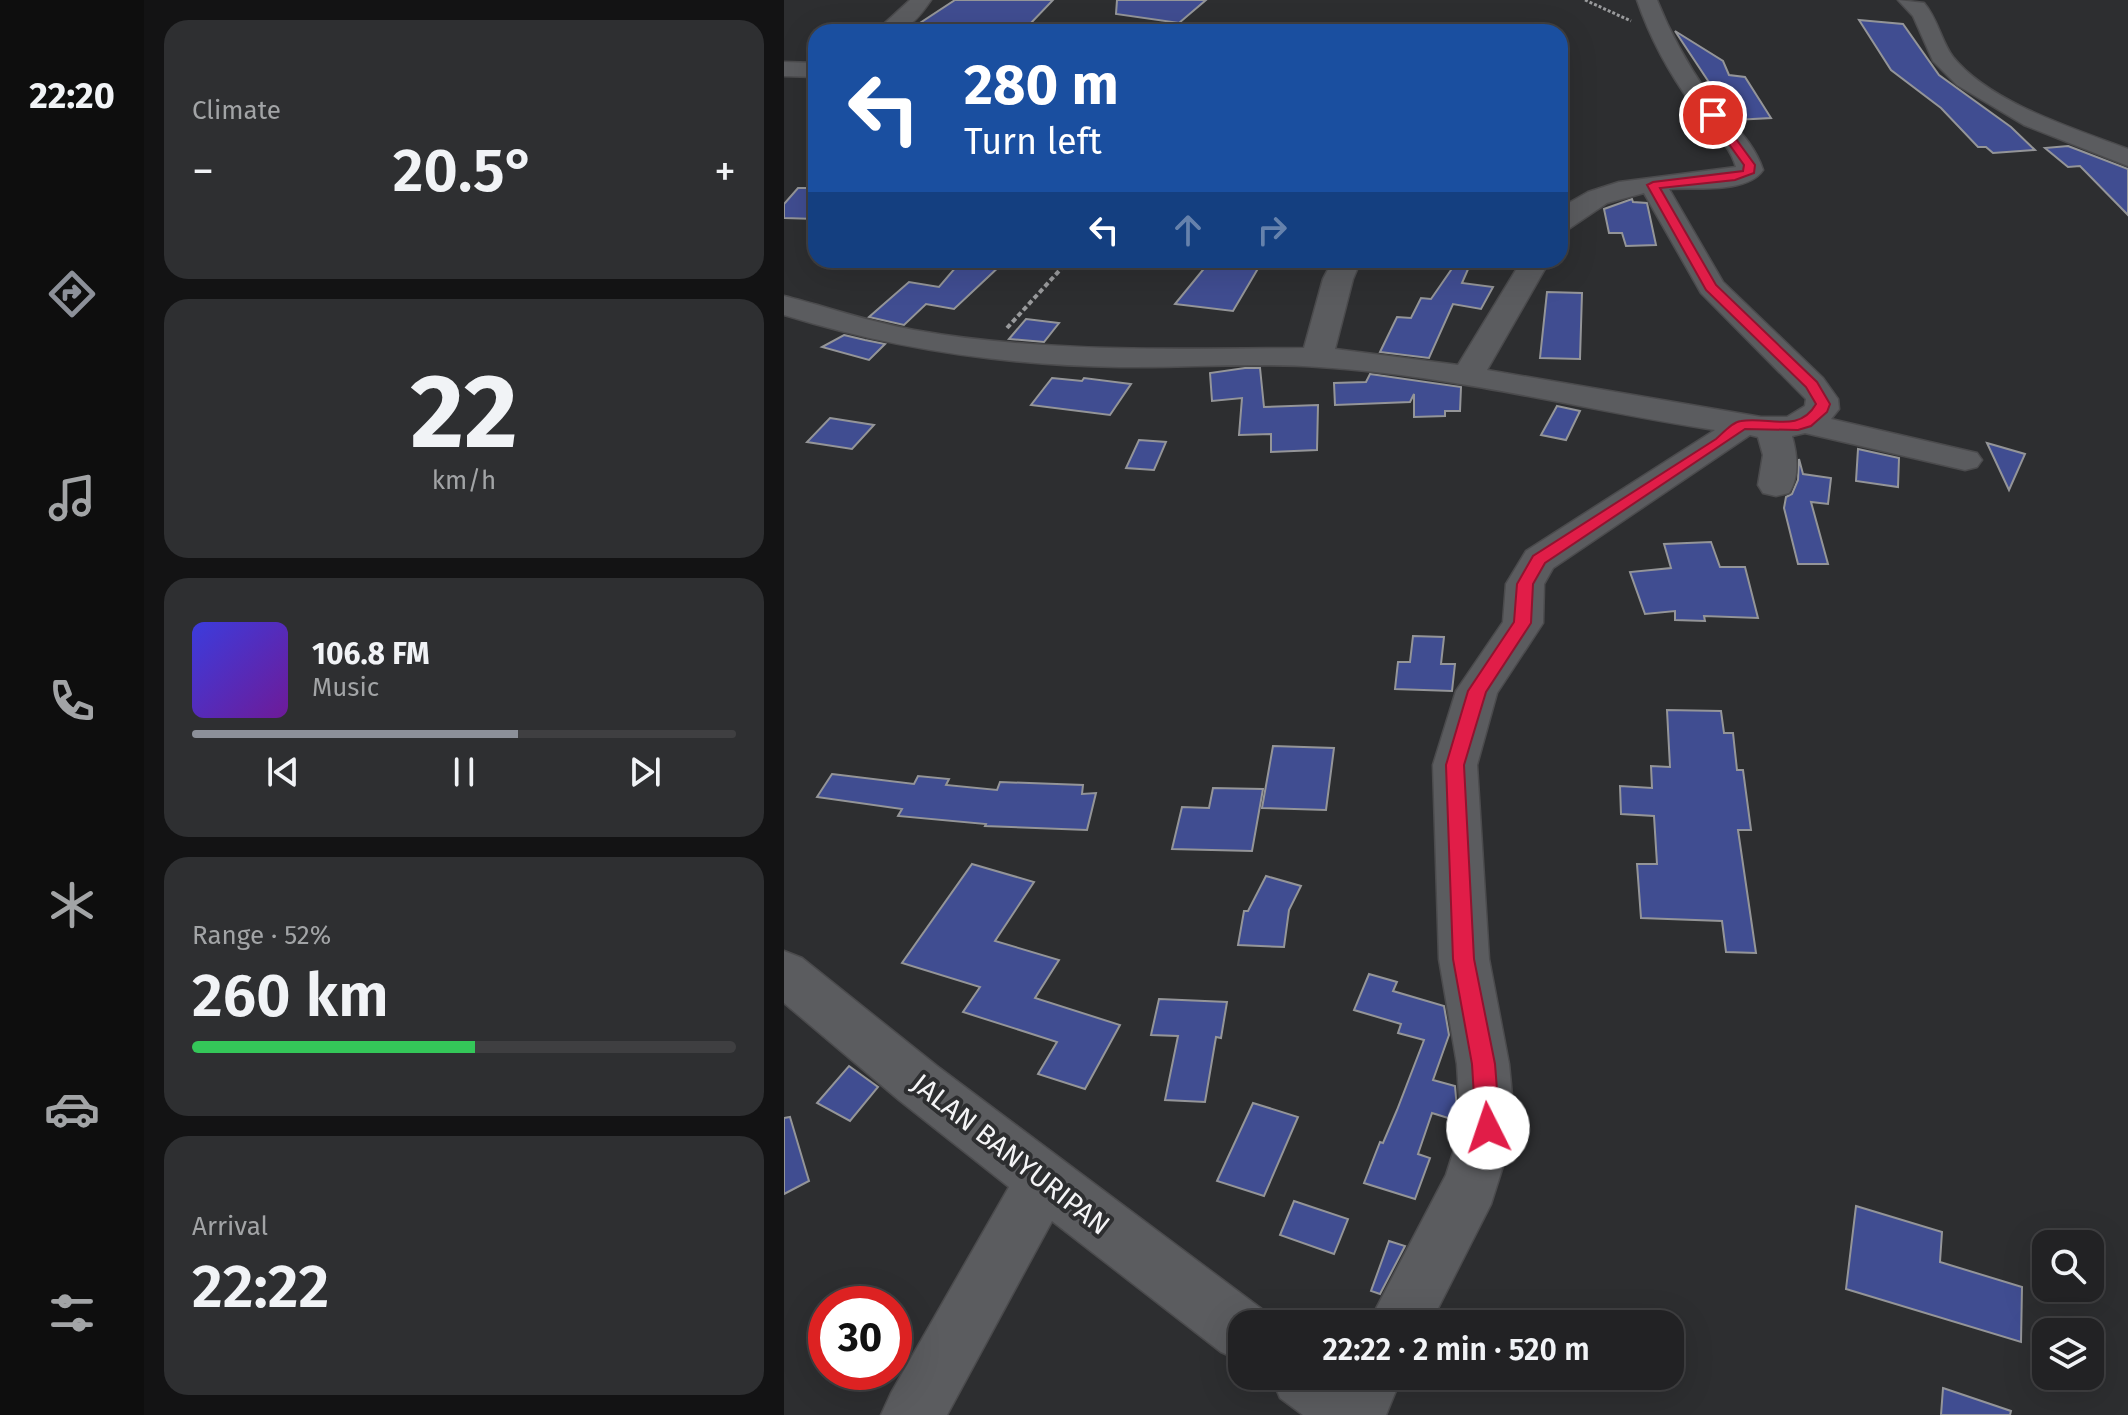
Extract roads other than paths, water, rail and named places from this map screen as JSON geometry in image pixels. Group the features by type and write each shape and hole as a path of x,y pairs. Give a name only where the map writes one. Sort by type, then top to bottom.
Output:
{"street":[{"path":"897,24 921,0"},
{"path":"1568,216 1586,202 1614,191 1735,177 1750,170 1742,152 1702,101 1660,32 1647,0"},
{"path":"1908,0 1924,12 1938,52 1965,80 2016,110 2128,158"},
{"path":"784,69 808,70"},
{"path":"1405,1310 1471,1185 1488,1128 1483,1064 1464,959 1455,765 1477,691 1523,623 1525,584 1539,560 1721,442 1822,409 1822,399 1812,385 1711,287 1653,185"},
{"path":"1317,357 1343,268"},
{"path":"1467,376 1531,268"},
{"path":"784,305 865,331 987,350 1047,356 1317,357 1467,376 1774,425 1965,460"},
{"path":"1774,425 1780,455 1776,485"},
{"name":"JALAN BANYURIPAN","path":"784,973 1044,1180 1228,1320"},
{"path":"913,1415 1044,1180"},
{"path":"1334,1390 1359,1401"}]}
